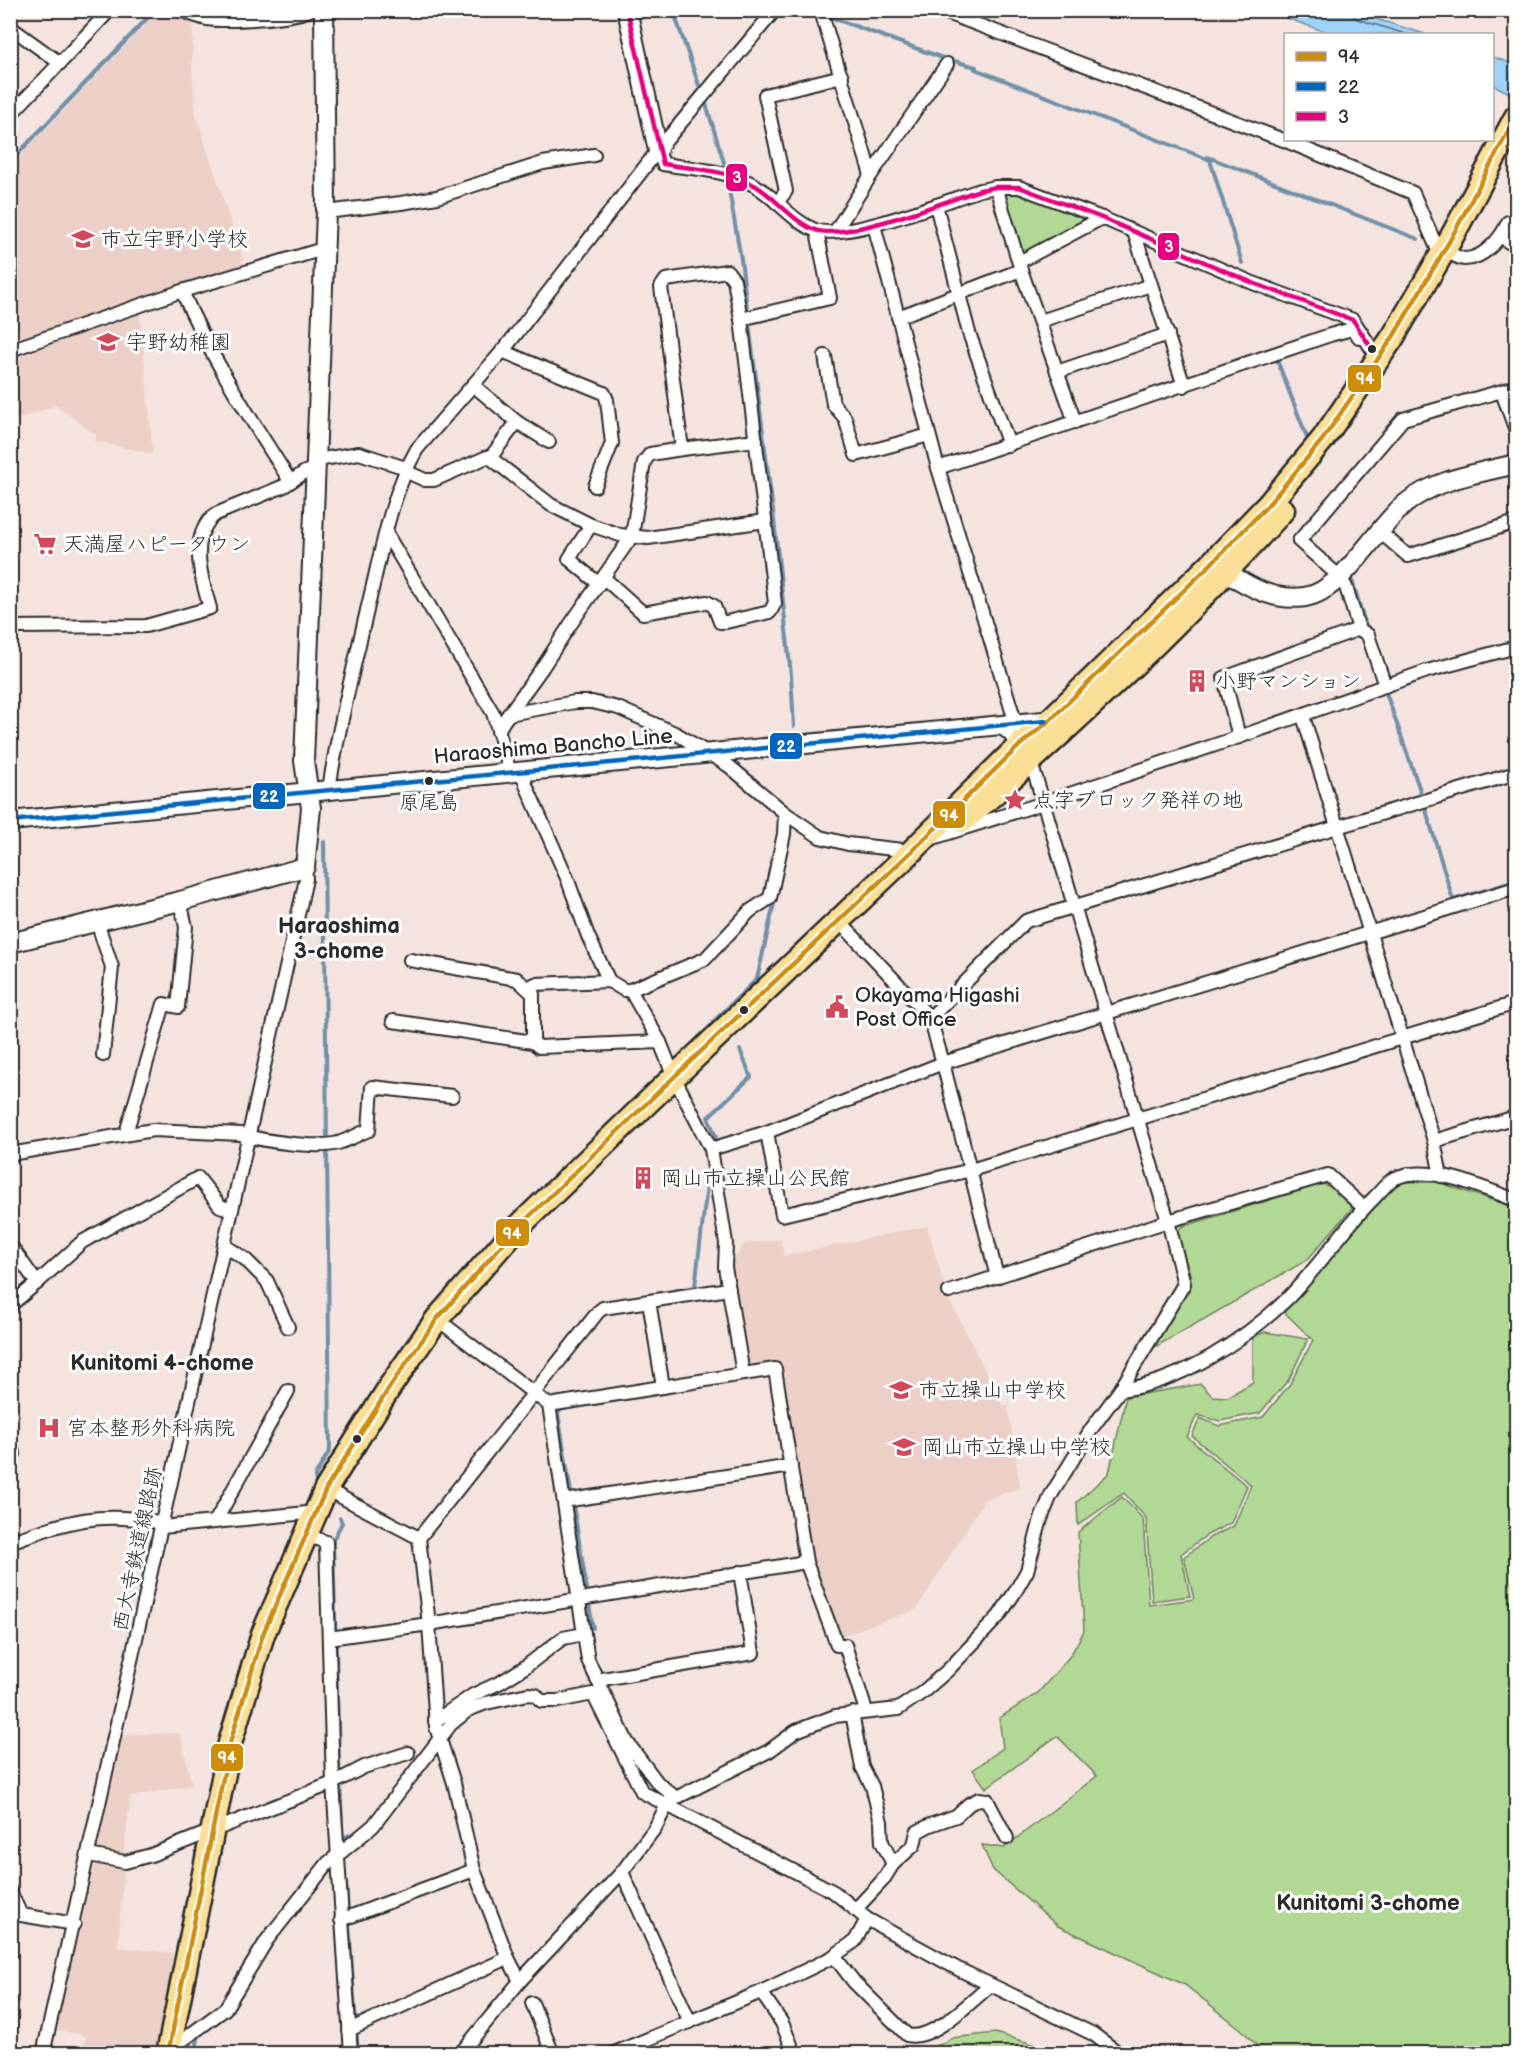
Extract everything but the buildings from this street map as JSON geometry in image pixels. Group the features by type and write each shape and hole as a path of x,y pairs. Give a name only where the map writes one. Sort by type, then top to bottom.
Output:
{"highway":[{"path":"176,2048 218,1828 230,1743 263,1634 312,1530 391,1385 514,1231 677,1082 843,925 949,833 1016,739 1095,702 1176,625 1263,534 1311,476 1347,427 1400,345 1516,117"},
{"path":"843,925 1016,739 1049,721 1209,566 1268,505 1323,439 1360,388 1450,248 1516,135"}],"street":[{"path":"10,115 110,10"},
{"path":"180,10 207,19 220,19 296,15 310,10"},
{"path":"10,943 305,867 311,808 304,761 326,212 324,10"},
{"path":"627,10 663,164 729,175 756,186 799,221 818,231 874,225 996,187 1019,187 1102,218 1253,283 1353,320 1372,349"},
{"path":"329,790 342,719 386,533 406,469 417,449 502,351 658,150 775,10"},
{"path":"939,10 1284,140"},
{"path":"823,18 871,175"},
{"path":"10,27 60,63"},
{"path":"836,230 946,64"},
{"path":"777,203 786,191 765,95 842,76"},
{"path":"1286,141 1413,194 1437,248 1450,248 1467,259 1479,255 1511,229"},
{"path":"326,212 437,197 543,163 594,155"},
{"path":"996,187 1020,266 1075,422"},
{"path":"936,205 969,333 1009,445"},
{"path":"898,316 959,295 1020,266 1102,218"},
{"path":"1516,219 1508,222 1511,229 1507,242 1516,246"},
{"path":"460,2054 520,1981 622,1872 655,1828 671,1802 769,1751 796,1731 835,1716 898,1708 948,1670 999,1616 1027,1571 1041,1519 1051,1495 1092,1428 1120,1390 1184,1284 1168,1221 1107,1014 1042,803 1016,739 938,468 874,225"},
{"path":"741,319 830,298 818,231"},
{"path":"1134,232 1185,386"},
{"path":"10,350 182,291 323,249"},
{"path":"591,525 569,559 642,613 707,602 714,606 720,621 726,622 770,612 775,603 741,319 734,280 727,272 666,280 661,287 682,449"},
{"path":"1040,321 1151,285"},
{"path":"182,291 198,329 224,377 290,481"},
{"path":"938,468 1352,329 1372,349"},
{"path":"1058,372 1168,334"},
{"path":"1360,388 1360,376 1372,349"},
{"path":"502,351 604,393 608,400 612,443 595,486"},
{"path":"825,356 833,404 845,418 856,455 929,435"},
{"path":"473,385 517,422 549,442"},
{"path":"1385,686 1368,635 1359,629 1346,587 1340,577 1299,541 1403,419 1516,387"},
{"path":"1502,392 1516,431"},
{"path":"10,627 146,626 210,608 202,578 199,550 201,537 209,519 216,514 284,486 317,464 358,453 406,469 425,480 434,480 467,465 490,458 517,422"},
{"path":"498,731 632,536 644,462 650,454 756,440"},
{"path":"490,458 551,505 591,525 620,535 648,538 765,521"},
{"path":"1223,575 1236,577 1248,585 1281,599 1307,597 1328,588 1405,504 1428,489 1516,464"},
{"path":"1379,531 1408,556 1516,522"},
{"path":"386,533 494,713 507,760 526,785 609,981"},
{"path":"1239,738 1224,678 1359,629"},
{"path":"509,714 575,702 605,704 677,734 729,766 820,837 848,844 917,846 949,833 1239,738 1434,669 1516,647"},
{"path":"1049,721 1069,717 1095,702"},
{"path":"1303,716 1434,1141 1441,1176"},
{"name":"Haraoshima Bancho Line","path":"10,821 709,754 1016,739"},
{"path":"930,1017 1026,921 1516,773"},
{"path":"528,988 535,984 609,981 624,990 630,990 705,959 750,911 770,898 789,815"},
{"name":"西大寺鉄道線路跡","path":"44,2054 306,879 305,867"},
{"path":"711,1149 767,1132 943,1063 1516,888"},
{"path":"126,1133 164,1004 178,1007 186,927 180,901"},
{"path":"97,922 112,967 103,1055"},
{"path":"843,925 930,1017 998,1277"},
{"path":"410,960 517,979 533,994 533,1042"},
{"path":"630,990 660,1042 677,1082 711,1149 726,1243 725,1267 743,1374"},
{"path":"767,1132 782,1215 971,1170 1516,1003"},
{"path":"393,1021 533,1042 539,1047 660,1042"},
{"path":"10,1154 153,1130 241,1134 298,1144 327,1144 369,1130 372,1087 452,1096"},
{"path":"1434,1141 1516,1117"},
{"path":"1120,1390 1133,1389 1185,1371 1253,1328 1287,1300 1364,1208 1392,1180 1411,1174 1441,1176 1516,1200"},
{"path":"949,1292 1168,1221 1328,1175 1364,1208"},
{"path":"13,1304 82,1242 198,1178 220,1206 232,1210"},
{"path":"10,1245 37,1283"},
{"path":"224,1245 245,1259 267,1281 288,1327"},
{"path":"520,1981 508,1958 474,1870 454,1783 437,1730 429,1624 419,1538 598,1312 603,1308 729,1289"},
{"path":"649,1301 663,1387"},
{"path":"442,1322 549,1405 569,1500 588,1660 627,1742 671,1802"},
{"path":"549,1405 775,1369 806,1562 837,1645 845,1645 866,1711"},
{"path":"215,1522 288,1391"},
{"path":"569,1500 791,1466"},
{"path":"332,1492 419,1538"},
{"path":"10,1542 65,1523 92,1518 126,1517 162,1525 307,1513 312,1530 326,1542 334,1638 337,1780 354,2028 351,2054"},
{"path":"334,1638 806,1562"},
{"path":"597,1680 753,1653 740,1572"},
{"path":"176,2048 225,2009 267,1940 328,1863 373,1826 437,1730 473,1695 501,1682 525,1667 563,1638 584,1634"},
{"path":"437,1730 451,1724 468,1710 486,1702 528,1694 536,1695 541,1701 558,1701 593,1694 642,1792 671,1802 834,1892 867,1920 991,1985 1093,2034 1120,2054"},
{"path":"852,1713 862,1767 872,1785 881,1822 882,1842 893,1864"},
{"path":"89,1855 126,1862 151,1856 364,1767 408,1753"},
{"path":"855,1910 883,1880 893,1864 914,1845 917,1832 956,1816 969,1804 979,1799 987,1800 1007,1838"},
{"path":"346,1918 474,1870"},
{"path":"622,1872 690,2022"},
{"path":"10,1891 16,1914 74,1924"},
{"path":"612,2054 761,1992 834,1956 855,1941 867,1920"},
{"path":"834,1956 854,1982 907,2035 915,2037 932,2032 991,1985"},
{"path":"354,2028 508,1958"},
{"path":"761,1992 782,2023 792,2047"},
{"path":"532,2003 553,2054"}],"shaded area":[{"path":"158,11 190,18 193,25 192,71 196,115 243,260 240,266 24,342 11,311 10,166"},
{"path":"140,314 153,454 95,441 96,435 56,405 11,422 11,358"},
{"name":"岡山市立操山中学校","path":"927,1226 947,1295 1003,1406 1008,1406 1020,1488 984,1500 916,1610 840,1636 812,1561 780,1363 750,1367 744,1363 730,1266 744,1244 781,1239 784,1256"},
{"path":"180,1733 192,1785 130,1797 124,1857 98,1852 96,1850 121,1737 136,1734"},
{"path":"96,1861 124,1865 118,1947 173,1953 168,1991 155,2053 77,2053 87,2036 54,2029"}],"green space":[{"path":"1001,191 1016,192 1084,218 1083,224 1028,253 1020,251"},
{"path":"1403,1182 1437,1182 1516,1208 1516,2053 1264,2053 1242,2030 1185,1985 1058,1926 993,1870 982,1845 1004,1848 1097,1776 1057,1736 986,1788 973,1770 1003,1748 999,1718 1038,1693 1070,1656 1084,1631 1078,1532 1122,1497 1143,1519 1149,1605 1194,1599 1184,1557 1211,1537 1234,1526 1251,1485 1192,1436 1200,1418 1219,1426 1263,1417 1290,1384 1313,1340 1284,1312 1361,1221 1394,1187"},
{"path":"1322,1184 1340,1193 1352,1208 1307,1260 1150,1350 1186,1289 1191,1276 1176,1235 1181,1227"},
{"path":"1265,1332 1308,1339 1289,1379 1260,1413 1220,1421 1197,1415 1187,1437 1247,1486 1231,1523 1207,1535 1181,1554 1190,1596 1152,1601 1146,1518 1124,1493 1078,1525 1077,1502 1109,1473 1126,1397 1201,1384 1212,1396 1228,1397 1253,1382 1253,1337"},
{"path":"995,2033 1036,2045 1041,2053 923,2053 952,2038"}],"water":[{"path":"1266,11 1350,11 1422,33 1329,33"},
{"path":"1494,57 1516,65 1516,96 1494,85"}],"waterway":[{"path":"10,162 155,10"},
{"path":"673,10 701,91"},
{"path":"811,10 940,57 976,67 975,69 1210,160 1242,263"},
{"path":"706,104 725,166"},
{"path":"1208,157 1418,239"},
{"path":"728,184 747,308"},
{"path":"749,324 773,511 791,675 794,726"},
{"path":"1277,360 1308,440"},
{"path":"1352,580 1366,626"},
{"path":"1385,690 1422,796"},
{"path":"1425,807 1453,900 1516,881"},
{"path":"316,1483 315,1476 330,1450 324,842"},
{"path":"713,1022 757,979 776,895"},
{"path":"716,1137 708,1117 751,1077 740,1050"},
{"path":"657,1294 695,1287 708,1177"},
{"path":"587,1590 558,1413 562,1409 669,1392"},
{"path":"340,1518 342,1523 333,1540 343,1845"},
{"path":"589,1604 593,1628"},
{"path":"343,1838 356,1832"},
{"path":"346,1883 358,2054"},
{"path":"195,2054 199,2034"}],"transit line":[{"name":"3","path":"627,10 663,164 711,171 745,181 764,191 807,226 815,230 830,232 872,225 980,190 1019,187 1102,218 1253,283 1353,320 1372,349"},
{"name":"94","path":"168,2054 230,1743 263,1634 326,1489 391,1385 437,1319 514,1231 1020,745 1049,721 1209,566 1268,505 1323,439 1393,337 1449,242 1516,117"},
{"name":"22","path":"10,821 1045,721"}],"place":[{"name":"市立宇野小学校","path":"83,239"},
{"name":"宇野幼稚園","path":"108,342"},
{"name":"天満屋ハピータウン","path":"45,544"},
{"name":"小野マンション","path":"1197,681"},
{"name":"原尾島","path":"429,781"},
{"name":"点字ブロック発祥の地","path":"1015,800"},
{"name":"Okayama Higashi Post Office","path":"837,1007"},
{"name":"岡山市立操山公民館","path":"643,1178"},
{"name":"市立操山中学校","path":"901,1390"},
{"name":"宮本整形外科病院","path":"49,1428"},
{"name":"岡山市立操山中学校","path":"904,1447"}],"district":[{"name":"Haraoshima 3-chome","path":"339,938"},
{"name":"Kunitomi 4-chome","path":"162,1362"},
{"name":"Kunitomi 3-chome","path":"1368,1902"}]}
